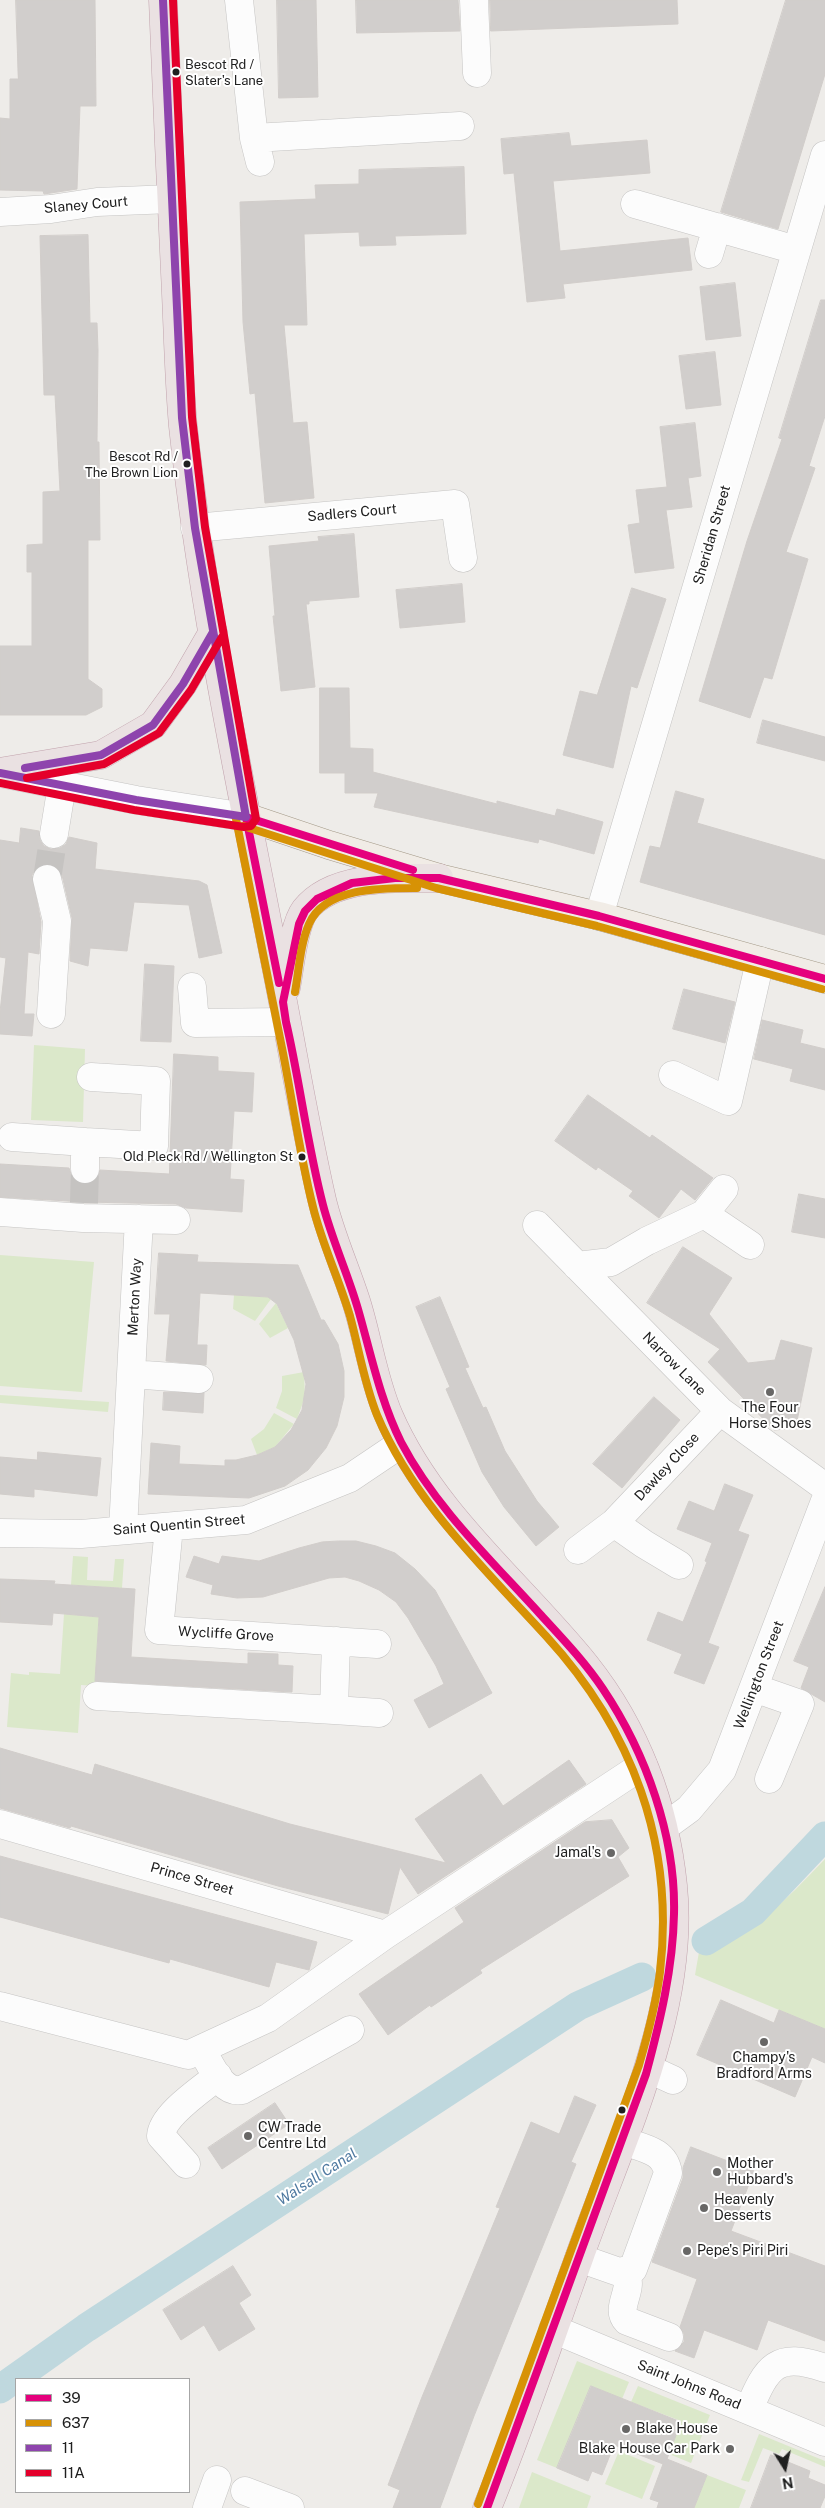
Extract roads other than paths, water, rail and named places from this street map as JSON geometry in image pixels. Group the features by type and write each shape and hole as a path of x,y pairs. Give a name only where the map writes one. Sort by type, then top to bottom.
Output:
{"highway":[{"path":"163,0 182,418 195,528 246,817 324,1209 357,1304 387,1414 402,1443 438,1496 494,1566 585,1666 616,1710 644,1765 653,1790 663,1828 674,1889 673,1934 661,2075 623,2141 488,2508"},
{"path":"0,773 101,754 153,725 183,684 213,632"},
{"path":"284,1012 299,924 305,911 317,899 352,883 395,878 439,878"}],"main road":[{"path":"246,817 328,845 439,878 599,916 825,979"}],"street":[{"path":"239,0 257,150 353,131 460,126"},
{"path":"474,0 477,73"},
{"name":"Sheridan Street","path":"599,916 825,155"},
{"name":"Slaney Court","path":"0,212 51,209 97,202 171,200"},
{"path":"635,204 796,250"},
{"path":"709,254 717,227"},
{"name":"Sadlers Court","path":"195,528 455,504 463,558"},
{"path":"0,773 246,817"},
{"path":"54,834 62,785"},
{"path":"47,879 57,921 51,1014"},
{"path":"673,1075 728,1101 760,961"},
{"path":"192,988 195,1023 284,1012"},
{"path":"12,1137 154,1146 156,1081 91,1077"},
{"path":"85,1142 85,1169"},
{"path":"578,1266 611,1262 647,1241 704,1214 724,1189"},
{"path":"0,1212 83,1210 139,1219 176,1220"},
{"path":"704,1214 750,1245"},
{"name":"Merton Way","path":"122,1530 139,1219"},
{"name":"Narrow Lane","path":"537,1225 720,1411 825,1487"},
{"path":"131,1374 199,1379"},
{"name":"Dawley Close","path":"578,1550 614,1523 720,1411"},
{"name":"Saint Quentin Street","path":"0,1533 80,1534 246,1520 350,1478 402,1443"},
{"name":"Wellington Street","path":"663,1828 689,1809 722,1770 825,1502"},
{"path":"614,1523 679,1565"},
{"name":"Wycliffe Grove","path":"169,1527 159,1630 378,1644"},
{"path":"334,1710 336,1640"},
{"path":"754,1688 800,1704 769,1779"},
{"path":"97,1696 379,1713"},
{"path":"0,2006 188,2055 268,2018 384,1935 644,1765"},
{"name":"Prince Street","path":"0,1824 384,1935"},
{"path":"201,2049 218,2076 229,2088 234,2091 242,2090 350,2030"},
{"path":"186,2164 161,2136 161,2128 168,2118 218,2076"},
{"path":"619,2272 633,2268 668,2174 666,2162 658,2154 623,2141"},
{"path":"579,2258 628,2277 630,2286 622,2311 623,2316 627,2321 669,2337"},
{"name":"Saint Johns Road","path":"553,2329 754,2418 825,2442"},
{"path":"754,2418 764,2378 780,2363 795,2360 825,2368"},
{"path":"207,2508 217,2480"},
{"path":"245,2491 290,2508"}],"waterway":[{"name":"Walsall Canal","path":"706,1941 753,1912 825,1836"},
{"name":"Walsall Canal","path":"16,2378 86,2328 578,2006 642,1977"},
{"name":"Walsall Canal","path":"0,2389 15,2378"}],"tunnel":[{"path":"47,879 54,834"},
{"path":"84,1203 85,1169"}],"place":[{"name":"Bescot Rd / Slater's Lane","path":"176,72"},
{"name":"Bescot Rd / The Brown Lion","path":"187,464"},
{"name":"Old Pleck Rd / Wellington St","path":"302,1157"},
{"name":"The Four Horse Shoes","path":"770,1392"},
{"name":"Jamal's","path":"611,1853"},
{"name":"Champy's Bradford Arms","path":"764,2042"},
{"name":"CW Trade Centre Ltd","path":"248,2136"},
{"name":"Mother Hubbard's","path":"717,2172"},
{"name":"Heavenly Desserts","path":"704,2208"},
{"name":"Pepe's Piri Piri","path":"687,2251"},
{"name":"Blake House","path":"626,2429"},
{"name":"Blake House Car Park","path":"730,2449"}]}
